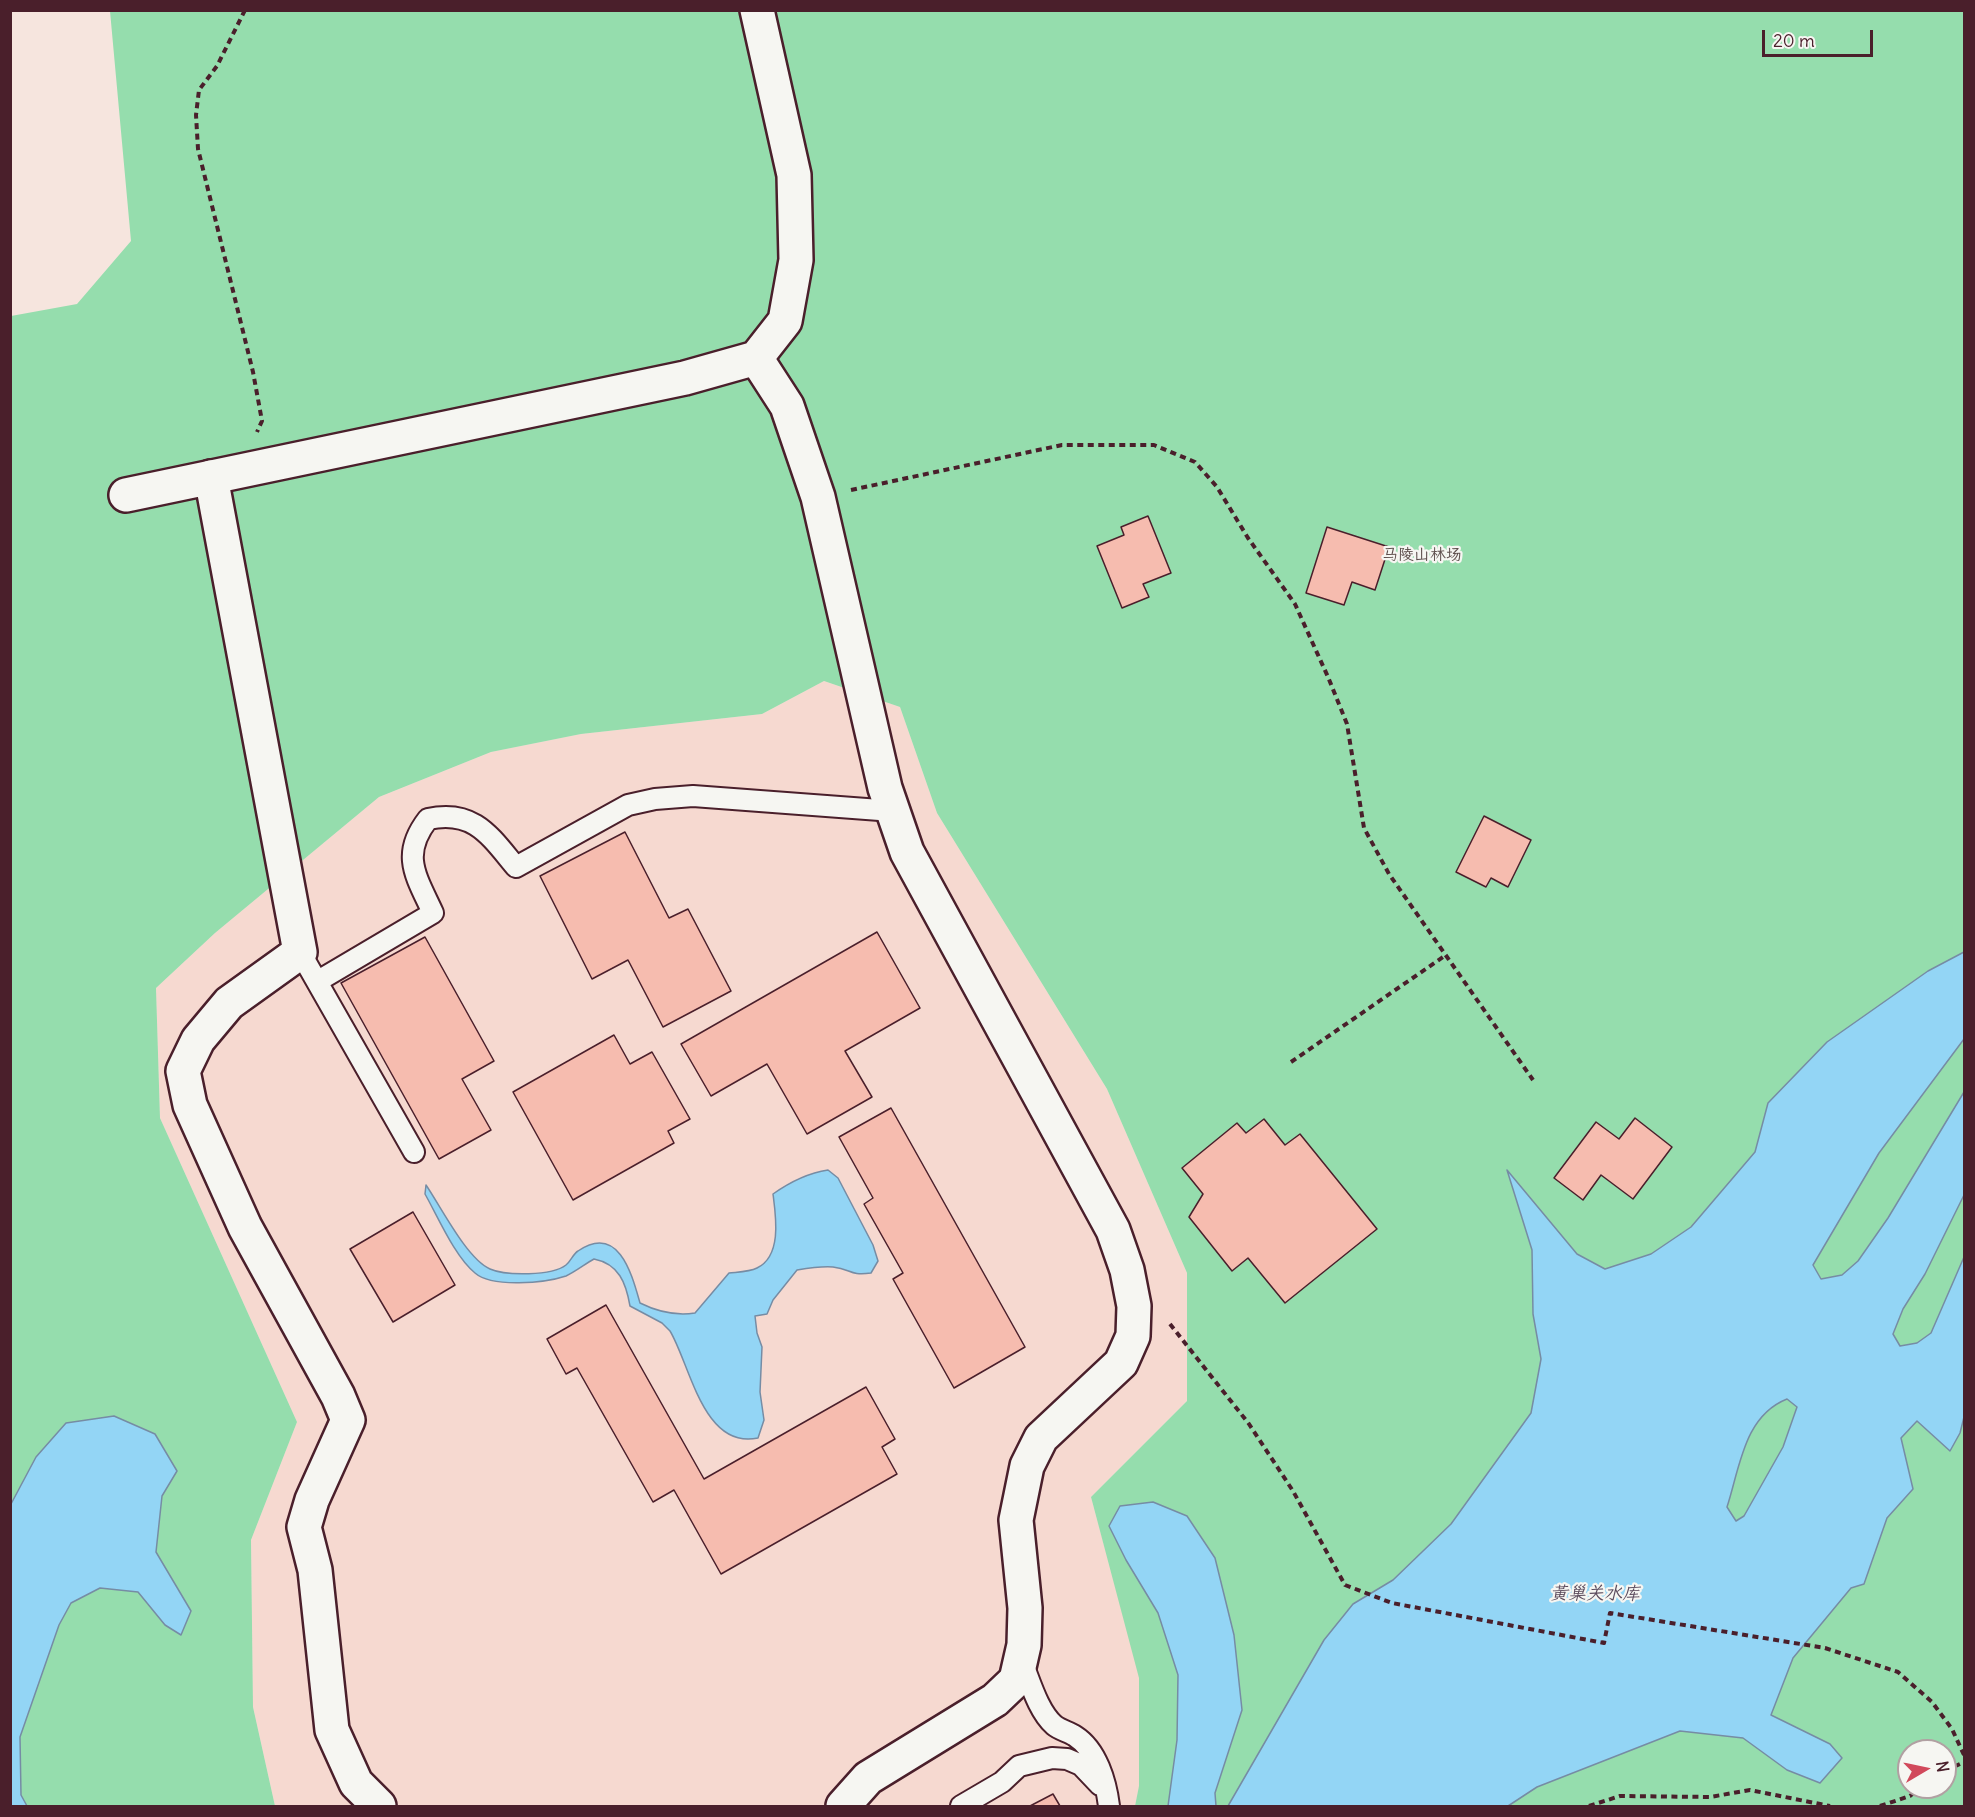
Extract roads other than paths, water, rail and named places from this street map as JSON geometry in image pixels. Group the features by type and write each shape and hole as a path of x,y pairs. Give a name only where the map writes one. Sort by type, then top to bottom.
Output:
{"street":[{"path":"126,495 685,378 756,358 785,321 796,260 794,175 757,10"},
{"path":"756,358 787,406 818,497 885,788 907,852 1113,1230 1127,1270 1134,1306 1133,1336 1121,1363 1041,1438 1027,1466 1016,1520 1025,1608 1021,1660 1016,1680 995,1700 868,1778 843,1806"},
{"path":"226,474 300,952 229,1003 198,1040 183,1071 190,1105 245,1227 338,1396 348,1420 312,1500 304,1527 315,1570 332,1730 356,1783 379,1806"}],"lane":[{"path":"318,981 433,913 417,879 412,855 416,835 428,819 448,814 472,821 489,834 516,867 627,805 655,799 693,796 893,811"},
{"path":"300,952 414,1152"},
{"path":"1021,1660 1042,1707 1054,1724 1076,1737 1090,1749 1108,1800"},
{"path":"961,1806 1002,1782 1019,1766 1052,1758 1067,1759 1081,1765 1108,1800"}],"water":[{"name":"黄巢关水库","path":"1964,952 1964,1039 1879,1153 1813,1265 1821,1279 1842,1275 1858,1261 1888,1218 1964,1092 1964,1195 1925,1274 1903,1309 1893,1334 1900,1346 1917,1343 1931,1333 1964,1257 1964,1417 1960,1433 1950,1451 1917,1421 1901,1438 1913,1489 1887,1518 1864,1584 1851,1588 1793,1658 1771,1715 1830,1744 1842,1758 1820,1783 1787,1770 1743,1738 1680,1731 1537,1787 1508,1806 1228,1806 1324,1640 1353,1604 1393,1580 1451,1524 1531,1413 1541,1359 1533,1314 1532,1250 1507,1170 1577,1254 1605,1269 1651,1254 1691,1227 1755,1152 1768,1103 1827,1042 1928,971","holes":["1787,1399 1797,1407 1783,1447 1744,1516 1736,1521 1727,1507 1740,1460 1753,1430 1761,1417"]},
{"path":"828,1170 838,1178 873,1245 878,1261 871,1273 858,1274 828,1267 797,1270 773,1300 767,1314 755,1316 762,1347 760,1392 764,1420 758,1438 739,1438 724,1431 711,1418 692,1383 670,1331 662,1323 630,1306 623,1282 610,1265 594,1259 566,1276 545,1281 519,1283 483,1278 475,1273 461,1257 425,1194 426,1185 472,1255 490,1269 517,1274 559,1269 566,1265 578,1251 592,1244 604,1243 614,1248 628,1267 640,1303 653,1309 688,1314 695,1313 729,1273 757,1268 770,1255 776,1235 773,1194 799,1179"},
{"path":"114,1416 155,1434 177,1471 162,1496 156,1552 191,1611 181,1635 165,1625 138,1592 100,1588 71,1603 59,1625 20,1737 21,1795 27,1806 11,1806 11,1504 36,1457 66,1423"},
{"path":"1153,1502 1187,1516 1215,1558 1234,1635 1242,1710 1215,1793 1216,1806 1168,1806 1177,1740 1178,1675 1158,1613 1126,1560 1109,1526 1120,1506"}],"park label":[{"name":"马陵山林场","path":"1422,555"}]}
